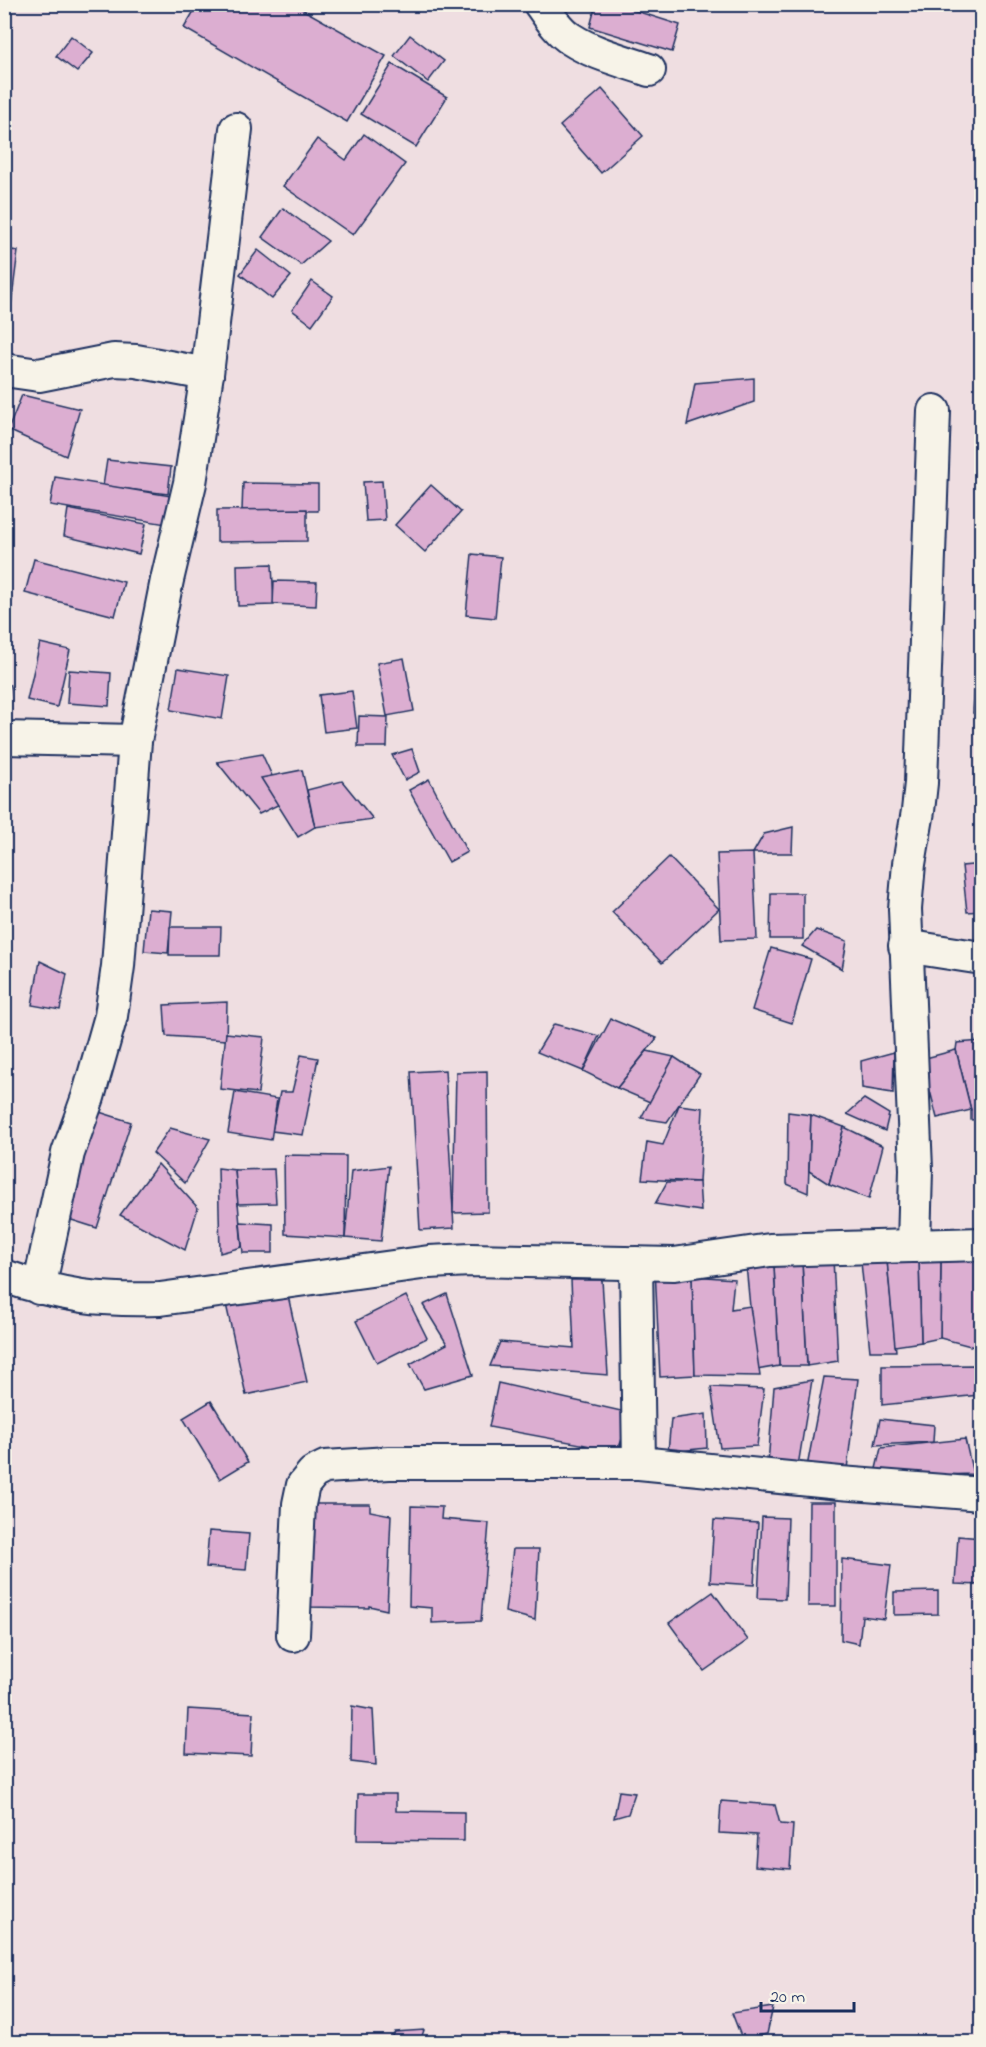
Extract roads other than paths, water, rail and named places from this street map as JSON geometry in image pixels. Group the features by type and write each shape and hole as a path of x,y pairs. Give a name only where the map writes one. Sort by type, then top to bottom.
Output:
{"street":[{"path":"540,4 571,39 588,48 649,70"},
{"path":"39,1288 68,1153 88,1098 111,1016 118,966 135,741 167,580 190,483 207,374 236,129"},
{"path":"4,370 39,375 114,360 136,361 207,374"},
{"path":"914,1246 916,1169 905,909 921,783 934,411"},
{"path":"4,738 135,741"},
{"path":"905,946 981,958"},
{"path":"4,1276 39,1288 78,1297 119,1301 150,1300 429,1262 471,1260 674,1264 770,1250 981,1244"},
{"path":"636,1263 639,1463"},
{"path":"293,1635 299,1504 303,1485 313,1473 325,1467 388,1463 639,1463 981,1494"}]}
